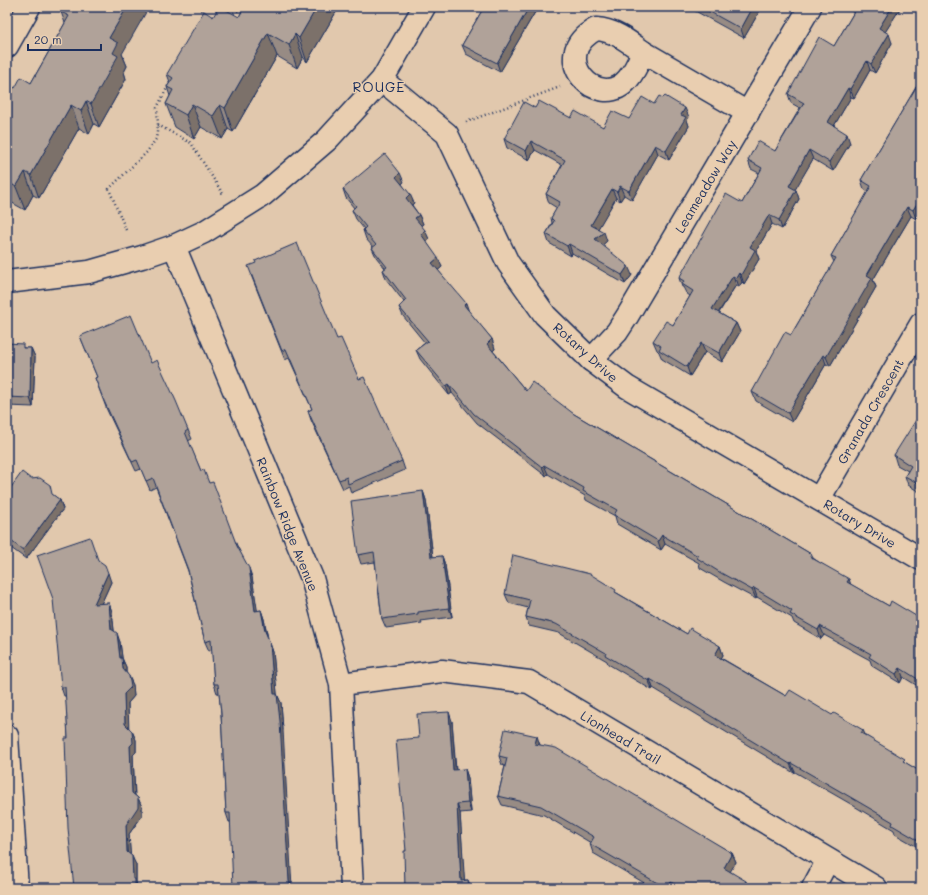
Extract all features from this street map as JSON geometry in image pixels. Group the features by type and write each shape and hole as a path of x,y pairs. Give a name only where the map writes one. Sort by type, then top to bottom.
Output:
{"street":[{"path":"7,46 29,7"},
{"path":"7,282 89,272 142,257 174,246 204,232 263,195 328,140 382,80 424,7"},
{"name":"Leameadow Way","path":"591,360 617,332 628,315 810,7"},
{"path":"643,52 628,80 620,86 610,89 600,89 591,86 583,80 577,71 575,61 576,51 580,42 587,34 596,29 604,30 622,37 643,52 748,112"},
{"name":"Rotary Drive","path":"382,80 447,134 508,263 545,315 591,360 627,387 921,559"},
{"name":"Rainbow Ridge Avenue","path":"174,246 312,578 341,684 352,888"},
{"name":"Granada Crescent","path":"819,498 921,324"},
{"name":"Lionhead Trail","path":"341,684 442,671 529,682 876,888"},
{"path":"7,736 17,888"},
{"path":"813,888 828,860"}],"path":[{"path":"199,7 208,18"},
{"path":"228,16 245,7"},
{"path":"126,230 109,189 147,152 156,139 158,125 157,108 173,75"},
{"path":"447,134 472,118 552,89 583,80"},
{"path":"158,125 191,143 235,213"}],"building":[{"path":"64,7 127,7 109,38 118,43 113,53 118,56 91,104 86,101 81,111 71,105 31,175 25,172 16,187 7,181 7,89 9,85 15,88 21,77 31,83 69,16 61,12"},
{"path":"219,7 239,17 244,7 317,7 299,38 295,34 289,45 268,33 225,108 220,105 213,116 192,104 186,115 166,104 173,90 167,87 173,78 167,74 204,11 213,17"},
{"path":"484,7 529,7 497,63 462,45"},
{"path":"701,7 753,7 741,29"},
{"path":"857,7 892,7 879,28 889,34 871,64 867,61 850,89 848,88 828,122 847,134 829,162 809,150 789,186 796,190 779,220 769,215 750,247 755,250 741,275 739,273 736,278 733,276 712,309 736,323 719,353 701,343 687,367 659,350 661,346 653,341 666,321 673,325 693,291 682,284 684,281 679,278 726,194 742,203 762,168 748,160 758,141 775,151 804,103 788,94 819,37 834,46"},
{"path":"921,79 921,197 913,210 907,207 867,275 872,278 826,357 823,355 788,413 752,392 785,332 791,335 836,258 831,256 871,186 861,180"},
{"path":"659,96 663,98 665,96 685,108 681,115 686,117 666,151 655,145 629,191 620,186 617,192 612,189 591,225 604,232 595,239 628,266 622,275 569,244 567,246 546,234 554,221 551,218 560,202 546,194 565,160 531,141 526,151 504,139 524,102 535,108 539,101 571,118 575,111 603,127 612,111 629,119 642,97 654,104"},
{"path":"385,154 400,173 396,177 410,194 406,198 419,215 415,218 425,230 421,234 438,258 432,263 466,303 464,305 492,339 487,344 526,391 532,382 574,414 811,554 810,557 849,579 847,582 889,606 891,601 921,619 921,681 900,668 896,674 869,657 871,654 820,626 818,630 790,614 792,611 754,588 752,590 721,573 697,558 698,556 662,535 658,541 614,515 617,510 583,491 584,488 544,465 542,467 474,414 449,384 446,386 416,350 428,341 399,307 406,300 383,270 387,267 372,248 376,245 363,230 366,227 352,210 356,206 343,189"},
{"path":"297,243 337,339 341,338 359,379 364,377 402,461 348,484 347,477 339,480 308,411 312,409 286,349 282,351 248,266 256,263 255,261"},
{"path":"131,315 151,363 157,360 176,401 188,430 185,432 201,471 204,470 209,483 213,482 237,546 249,568 255,611 261,610 265,631 270,643 274,694 277,694 280,721 289,881 291,888 233,888 230,813 226,813 221,713 218,684 214,684 211,640 205,642 188,570 153,478 146,481 137,460 132,462 104,401 95,378 97,377 80,336"},
{"path":"7,343 23,344 23,348 31,348 30,398 7,397"},
{"path":"916,420 921,423 921,485 905,476 911,466 894,455"},
{"path":"22,472 31,479 40,478 50,485 52,494 60,500 23,550 7,538 7,493"},
{"path":"423,491 431,557 442,556 449,608 382,619 374,552 358,555 351,501"},
{"path":"90,537 98,560 105,565 108,573 94,604 109,603 111,629 117,633 120,658 122,658 123,669 129,676 131,687 124,694 125,724 132,731 133,743 130,746 132,793 138,798 138,807 126,825 127,852 132,856 135,888 74,888 68,828 65,738 68,738 65,687 61,687 53,599 37,555"},
{"path":"513,555 590,574 616,590 615,592 687,634 690,628 720,646 715,655 786,696 790,690 832,715 834,713 863,730 861,733 905,759 903,761 921,772 921,842 892,825 893,822 791,763 790,764 650,679 649,681 605,655 606,653 556,624 526,617 530,600 505,594"},
{"path":"449,712 453,770 465,769 468,803 457,804 461,881 468,880 469,888 405,888 404,851 406,851 396,740 419,738 417,714"},
{"path":"505,729 537,736 535,744 556,748 732,853 724,868 746,881 742,888 681,888 671,882 666,888 590,844 594,837 541,806 498,796 507,758 499,756"}],"district":[{"name":"ROUGE","path":"379,86"}]}
